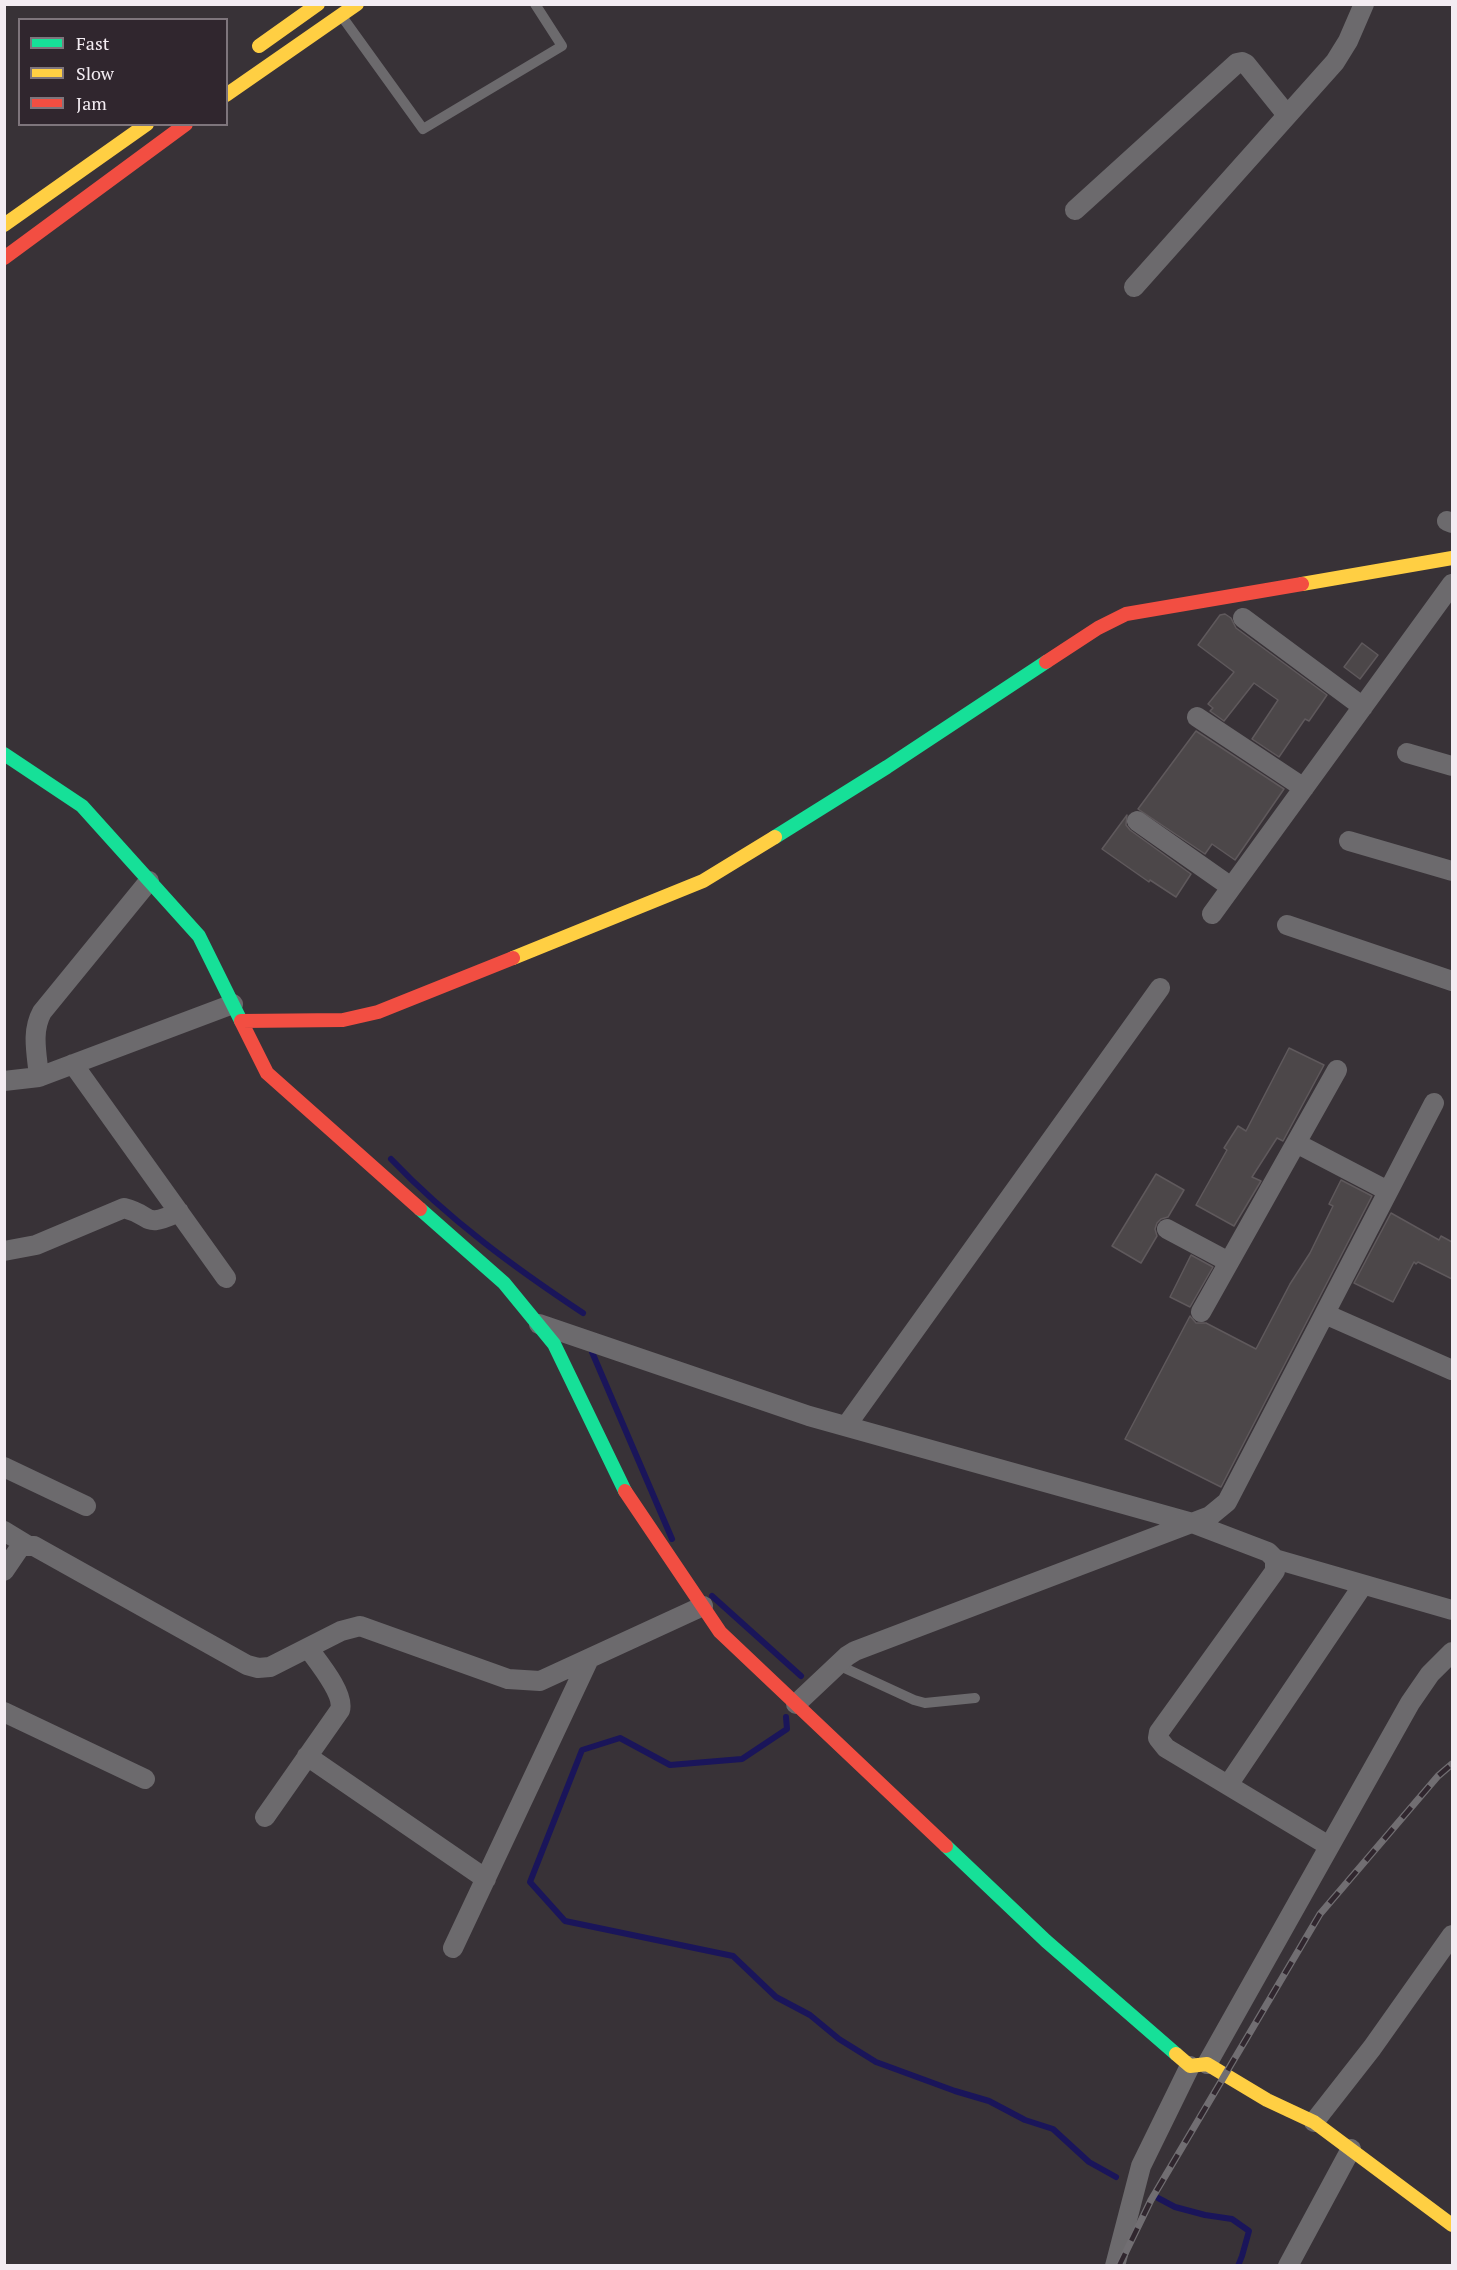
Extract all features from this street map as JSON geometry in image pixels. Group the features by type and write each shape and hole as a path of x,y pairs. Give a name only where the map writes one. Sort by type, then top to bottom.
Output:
{"street":[{"path":"228,94 357,4"},
{"path":"1134,287 1342,52 1364,4"},
{"path":"244,56 309,7"},
{"path":"1075,210 1237,63 1246,64 1287,116"},
{"path":"4,225 144,126"},
{"path":"4,258 183,126"},
{"path":"4,1081 39,1077 237,1012 343,1020 378,1012 703,881 887,767 1098,628 1126,614 1452,558"},
{"path":"1212,914 1452,584"},
{"path":"1243,618 1363,707"},
{"path":"1197,717 1304,788"},
{"path":"4,753 82,806 199,936 267,1073 504,1283 538,1324 554,1344 628,1497 720,1632 1046,1941 1199,2065 1314,2122 1452,2225"},
{"path":"1407,753 1452,766"},
{"path":"1137,821 1232,887"},
{"path":"1349,841 1452,871"},
{"path":"39,1077 35,1034 36,1023 42,1011 149,880"},
{"path":"1287,925 1452,981"},
{"path":"846,1426 1160,988"},
{"path":"73,1064 226,1278"},
{"path":"1201,1312 1337,1070"},
{"path":"796,1704 855,1651 1192,1523 1219,1510 1227,1502 1434,1103"},
{"path":"1296,1143 1388,1191"},
{"path":"4,1251 36,1245 124,1208 151,1221 161,1220 179,1212"},
{"path":"1167,1229 1229,1262"},
{"path":"1325,1314 1452,1370"},
{"path":"538,1324 801,1413 1192,1523 1269,1552 1275,1559 1452,1610"},
{"path":"4,1467 86,1506"},
{"path":"4,1532 27,1545"},
{"path":"4,1571 21,1546 34,1546 247,1665 258,1668 270,1667 341,1630 360,1626 508,1679 526,1682 547,1679 702,1606"},
{"path":"1275,1559 1275,1571 1159,1732 1158,1738 1166,1748 1329,1846"},
{"path":"1228,1785 1364,1585"},
{"path":"264,1817 342,1704 338,1692 308,1648"},
{"path":"1115,2265 1139,2171 1410,1703 1430,1674 1452,1652"},
{"path":"453,1948 588,1660"},
{"path":"4,1712 145,1779"},
{"path":"307,1756 486,1879"},
{"path":"1314,2122 1372,2048 1452,1935"},
{"path":"1288,2265 1351,2150"}],"lane":[{"path":"341,16 423,129 562,46 535,4"},
{"path":"838,1665 914,1700 925,1702 975,1698"}],"building":[{"path":"1225,614 1231,618 1236,628 1327,695 1309,721 1305,719 1279,757 1252,739 1278,700 1254,683 1224,721 1210,711 1213,708 1208,704 1234,672 1198,645 1220,615"},
{"path":"1362,643 1378,655 1360,679 1344,667"},
{"path":"1196,731 1284,789 1235,860 1212,844 1205,854 1138,809"},
{"path":"1127,815 1126,825 1130,830 1191,874 1176,897 1150,880 1149,882 1102,849"},
{"path":"1289,1048 1324,1065 1283,1141 1277,1138 1252,1177 1261,1181 1234,1226 1196,1205 1227,1150 1224,1148 1238,1126 1246,1131"},
{"path":"1156,1174 1184,1190 1168,1217 1157,1223 1155,1229 1157,1236 1141,1263 1112,1246"},
{"path":"1341,1180 1372,1196 1221,1487 1125,1439 1190,1316 1196,1323 1206,1323 1256,1349 1290,1284 1310,1253 1333,1206 1329,1204"},
{"path":"1391,1213 1439,1240 1441,1236 1452,1242 1452,1279 1414,1262 1393,1302 1354,1283"},
{"path":"1191,1255 1213,1267 1190,1307 1170,1297"}],"waterway":[{"path":"391,1159 435,1202 483,1242 583,1313"},
{"path":"592,1352 672,1539"},
{"path":"712,1596 801,1676"},
{"path":"786,1717 787,1729 742,1759 670,1765 620,1738 582,1750 530,1882 565,1921 733,1956 776,1997 810,2015 839,2039 876,2062 989,2101 1025,2120 1053,2129 1089,2162 1116,2177"},
{"path":"1158,2198 1175,2207 1232,2219 1249,2231 1238,2266"}],"railway":[{"path":"1119,2266 1151,2200 1320,1914 1438,1776 1452,1764"}],"traffic: fast":[{"path":"775,837 887,767 1046,662"},
{"path":"4,754 82,806 199,936 241,1021"},
{"path":"420,1209 504,1283 554,1344 625,1491"},
{"path":"946,1846 1046,1941 1176,2054"}],"traffic: slow":[{"path":"259,46 318,4"},
{"path":"228,94 357,4"},
{"path":"4,225 144,126"},
{"path":"1302,584 1452,558"},
{"path":"513,958 703,881 775,837"},
{"path":"1176,2054 1190,2066 1207,2064 1267,2100 1314,2122 1452,2225"}],"traffic: jam":[{"path":"4,258 183,126"},
{"path":"1046,662 1098,628 1126,614 1302,584"},
{"path":"241,1021 343,1020 378,1012 513,958"},
{"path":"241,1021 267,1073 420,1209"},
{"path":"625,1491 720,1632 946,1846"}]}
